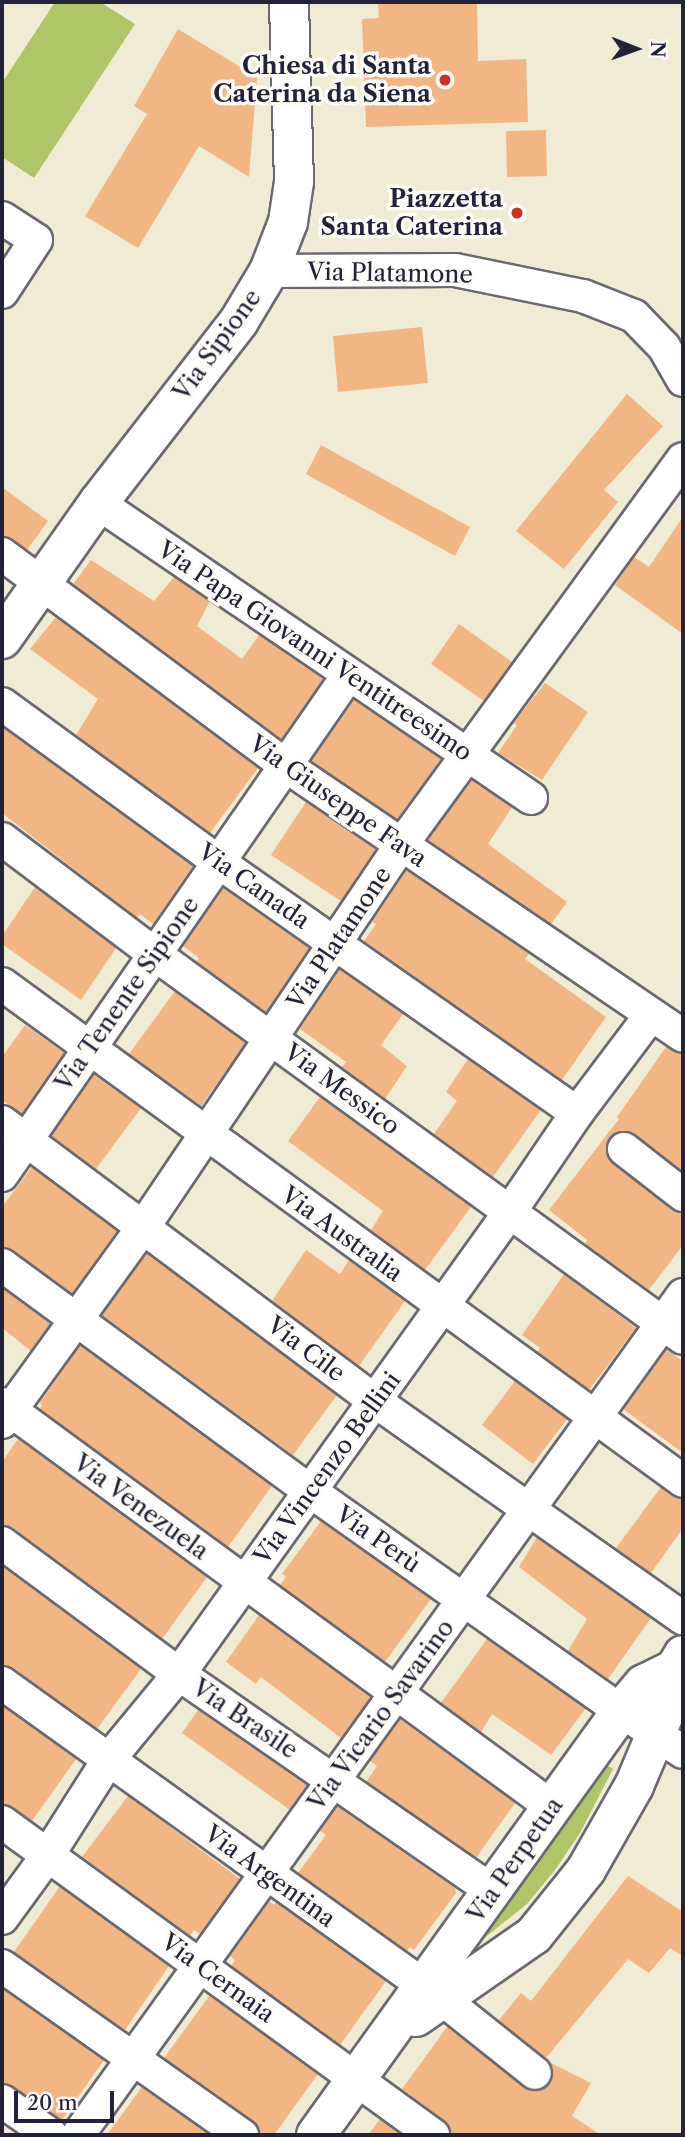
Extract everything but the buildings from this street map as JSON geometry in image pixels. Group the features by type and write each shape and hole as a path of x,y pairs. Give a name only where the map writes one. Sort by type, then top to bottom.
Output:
{"street":[{"name":"Via Sipione","path":"2,639 98,503 239,321 269,271 288,222 294,182 289,2"},
{"path":"2,218 36,240 2,292"},
{"name":"Via Platamone","path":"269,271 455,270 583,296 634,316 664,347 683,380"},
{"name":"Via Platamone","path":"5,1412 144,1226 401,847 683,459"},
{"name":"Via Papa Giovanni Ventitreesimo","path":"98,503 531,798"},
{"name":"Via Giuseppe Fava","path":"2,554 286,766 401,847 683,1036"},
{"name":"Via Tenente Sipione","path":"2,1175 14,1130 89,1050 349,674"},
{"name":"Via Canada","path":"2,704 218,861 577,1112"},
{"name":"Via Messico","path":"2,839 156,955 673,1331"},
{"name":"Via Australia","path":"2,985 683,1481"},
{"name":"Via Vincenzo Bellini","path":"2,1918 48,1855 108,1759 179,1674 442,1308 577,1112 650,1016"},
{"name":"Via Cile","path":"14,1130 375,1401 683,1618"},
{"path":"624,1149 683,1195"},
{"name":"Via Perù","path":"2,1265 310,1491 669,1743"},
{"name":"Via Vicario Savarino","path":"78,2135 267,1873 332,1778 465,1600 594,1418 673,1331 683,1294"},
{"name":"Via Venezuela","path":"5,1412 552,1807"},
{"name":"Via Brasile","path":"2,1543 179,1674 492,1891"},
{"path":"316,2135 386,2039 433,1993 534,1935 586,1870 634,1786 669,1743 671,1698 679,1662"},
{"name":"Via Perpetua","path":"433,1993 492,1891 621,1711 644,1684 679,1662"},
{"name":"Via Argentina","path":"2,1684 433,1993 535,2073"},
{"name":"Via Cernaia","path":"2,1822 433,2135"},
{"path":"2,1966 242,2135"},
{"path":"2,2101 51,2135"}],"green space":[{"path":"55,2 100,2 135,24 34,178 2,157 2,83"},
{"path":"605,1764 613,1769 580,1833 555,1870 527,1904 472,1948"}],"place":[{"name":"Chiesa di Santa Caterina da Siena","path":"445,80"},
{"name":"Piazzetta Santa Caterina","path":"517,213"}]}
